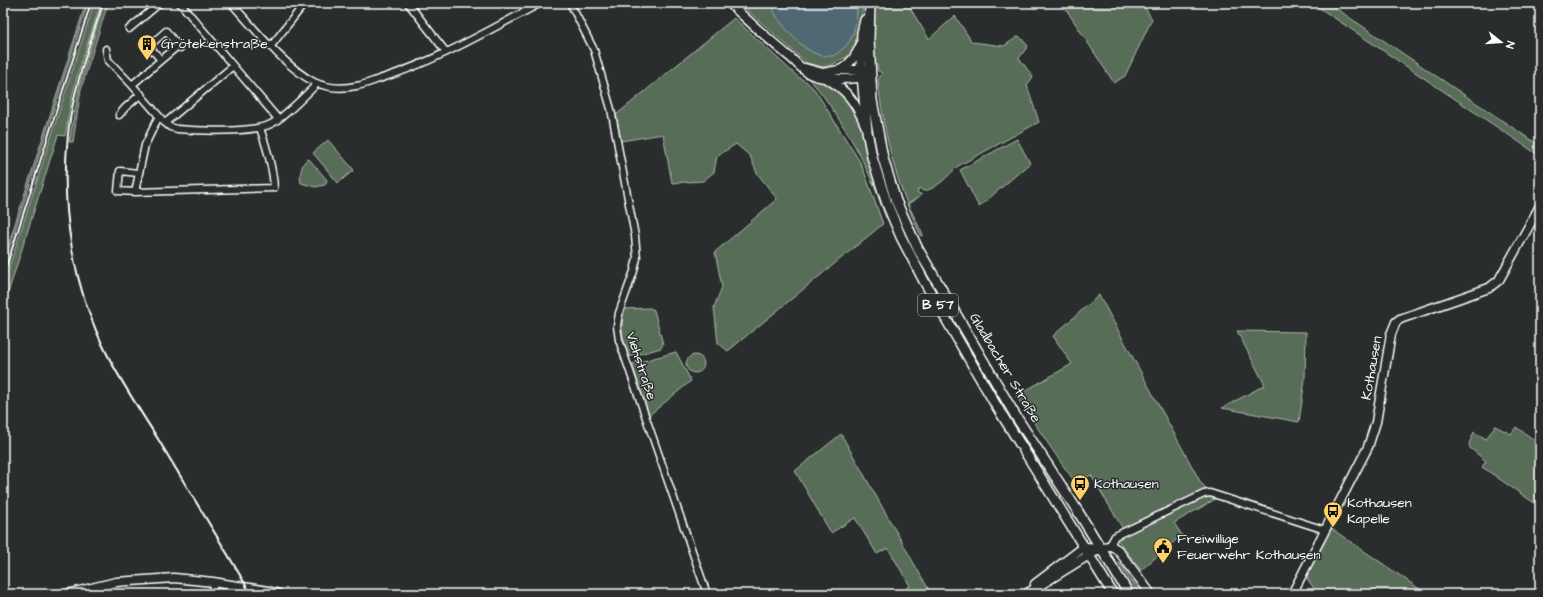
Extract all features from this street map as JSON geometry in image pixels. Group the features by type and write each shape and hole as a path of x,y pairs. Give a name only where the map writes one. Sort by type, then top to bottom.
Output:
{"main road":[{"name":"B 57","path":"867,130 862,41 869,3"},
{"name":"B 57","path":"865,74 869,39 869,3"},
{"name":"Gladbacher Straße","path":"865,74 872,100 883,158 896,201 918,250 1015,415 1106,547 1129,594"},
{"name":"Gladbacher Straße","path":"867,130 872,157 887,204 901,237 994,402 1113,594"}],"street":[{"path":"129,29 160,3"},
{"path":"180,3 278,119"},
{"path":"231,3 298,73 316,83 333,88 356,86 407,70 446,52 540,3"},
{"path":"271,46 305,3"},
{"path":"408,3 446,52"},
{"name":"Viehstraße","path":"570,3 594,50 612,115 635,236 636,258 634,271 619,313 617,326 619,340 707,594"},
{"path":"730,3 809,74 822,77 846,79 865,74"},
{"path":"132,85 161,60 179,47 166,32 149,46 161,60"},
{"path":"801,67 823,73 839,70 846,67 856,56 862,41"},
{"path":"106,49 108,60 141,94 165,123 170,127 177,129 242,130 260,128 278,119 315,86 316,83"},
{"path":"165,123 233,66"},
{"path":"839,70 865,74"},
{"path":"822,77 835,83 846,93 855,104 867,130"},
{"path":"119,115 141,94"},
{"path":"135,192 145,145 160,116"},
{"path":"138,173 120,170 118,191 135,192 274,188 270,158 260,128"},
{"name":"Kothausen","path":"1292,594 1356,473 1370,441 1376,422 1391,334 1396,322 1400,319 1490,288 1499,280 1540,206"},
{"path":"1026,594 1090,555 1106,547 1115,536 1204,494 1210,493 1325,530"},
{"path":"1022,594 1084,546 1106,547 1118,550 1151,594"},
{"path":"66,594 116,582 174,578 213,582 279,594"},
{"path":"213,582 213,594"}],"green space":[{"path":"86,3 88,3 3,268 3,261"},
{"path":"94,3 101,3 78,73 65,136 58,135 3,309 3,286"},
{"path":"104,3 108,3 81,89 73,142 69,142 80,83"},
{"path":"739,3 776,3 773,10 856,18 858,3 864,3 855,44 849,58 844,58 832,65 823,67 807,63"},
{"path":"873,3 907,3 929,39 955,16 972,42 1004,46 1019,36 1028,46 1019,58 1033,77 1027,85 1039,122 958,166 942,182 933,188 923,191 919,188 917,192 922,195 908,204 923,235 921,236 912,216 898,179 888,141 878,80 882,73 878,71 877,65 873,62"},
{"path":"1062,3 1142,3 1152,19 1125,76 1114,83"},
{"path":"1312,3 1328,3 1540,146 1540,156"},
{"path":"734,18 798,77 807,82 815,90 860,162 883,224 728,351 718,343 714,307 722,287 715,252 777,199 757,173 750,156 736,144 717,156 714,172 703,181 672,183 663,134 621,141 616,115"},
{"path":"806,76 836,89 850,103 860,125 868,158 888,217 886,218 870,177 854,144 828,103 819,91 805,77"},
{"path":"1017,139 1030,163 979,207 960,170"},
{"path":"328,140 354,170 338,183 313,153"},
{"path":"307,159 310,160 327,180 325,185 315,187 301,183 301,171 303,164"},
{"path":"1099,295 1201,483 1207,489 1209,495 1219,497 1174,523 1182,535 1141,570 1113,534 1123,529 1091,475 1076,483 1016,396 1072,364 1053,336"},
{"path":"650,308 654,310 663,344 661,348 629,357 622,333 622,322 625,309"},
{"path":"1237,331 1306,332 1305,379 1299,422 1222,408 1265,385"},
{"path":"676,352 691,381 648,416 632,364"},
{"path":"691,355 699,355 704,360 702,371 699,373 691,373 686,368 686,360"},
{"path":"1495,426 1511,434 1516,427 1540,444 1540,507 1482,467 1486,461 1470,448 1469,444 1474,432 1486,439"},
{"path":"841,434 929,590 922,594 908,594 905,589 910,586 888,548 877,554 855,518 831,533 795,471"},
{"path":"1329,527 1427,594 1318,594 1308,580 1305,572"},
{"path":"1118,562 1122,565 1142,594 1138,594"}],"water":[{"path":"776,3 858,3 853,34 841,51 833,56 816,54 803,46 785,28 773,10"}],"railway":[{"path":"3,277 91,3"},
{"path":"103,3 78,84 70,117 68,134 66,163 68,220 78,276 96,330 108,356 251,594"}],"place":[{"name":"Grötekenstraße","path":"147,61"},
{"name":"Kothausen","path":"1080,501"},
{"name":"Kothausen Kapelle","path":"1333,528"},
{"name":"Freiwillige Feuerwehr Kothausen","path":"1163,564"}]}
